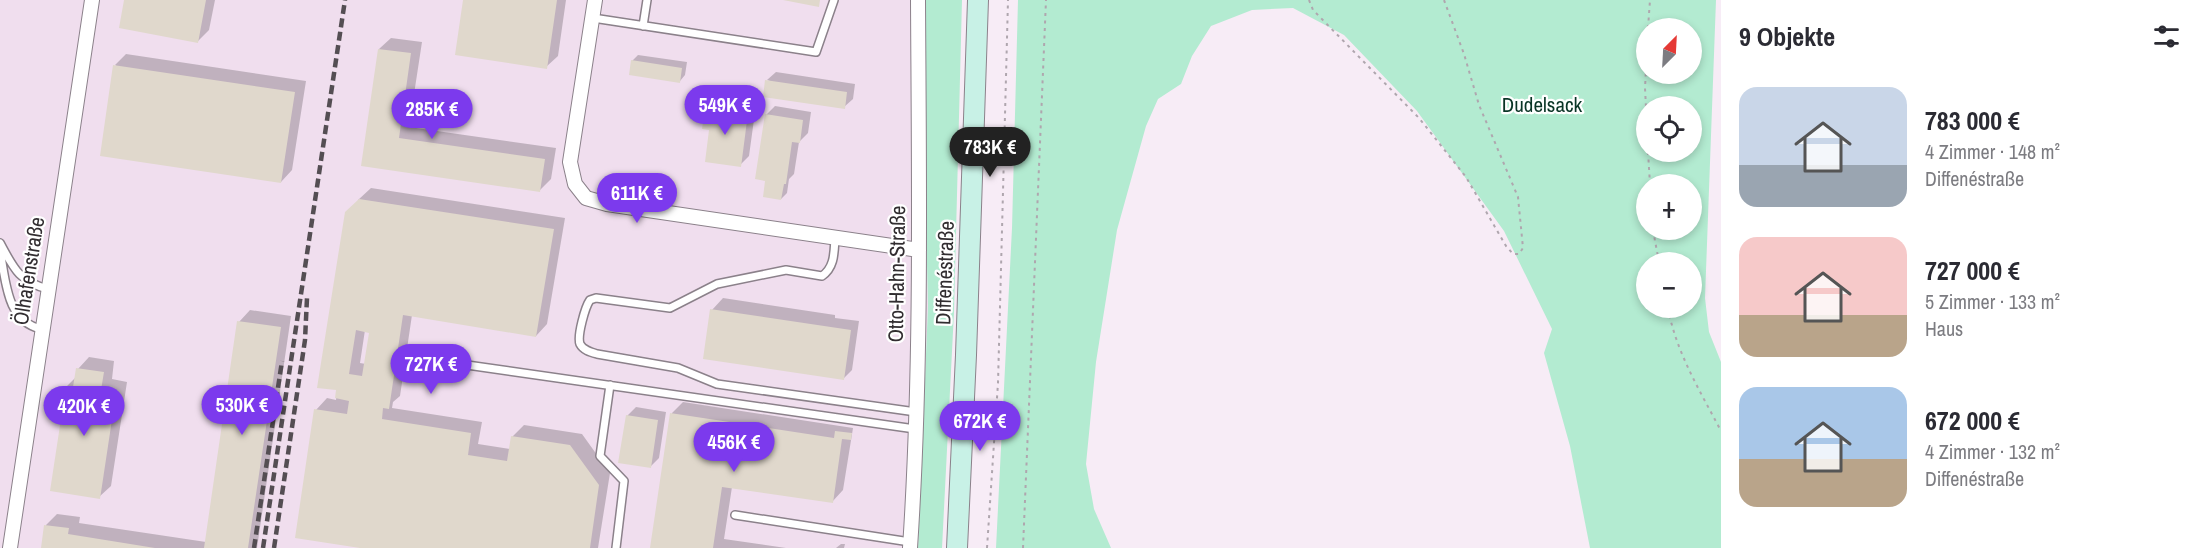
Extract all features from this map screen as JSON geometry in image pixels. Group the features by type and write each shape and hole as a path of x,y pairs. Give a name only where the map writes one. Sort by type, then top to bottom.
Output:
{"main road":[{"name":"Diffenéstraße","path":"957,548 978,0"}],"street":[{"name":"Ölhafenstraße","path":"10,548 92,0"},
{"path":"595,0 570,162 575,184 586,198 607,204 919,250"},
{"name":"Otto-Hahn-Straße","path":"910,545 916,412 919,250 918,0"}],"lane":[{"path":"643,26 647,0"},
{"path":"592,18 816,52 834,0"},
{"path":"835,238 830,271 822,276 786,270 717,285 670,308 596,298 590,300 585,312 580,344 589,352 678,368 717,384 916,412"},
{"path":"0,243 14,269 32,285 48,289"},
{"path":"0,251 12,310 31,327 41,330"},
{"path":"460,364 915,429"},
{"path":"610,385 600,456 624,481 616,548"},
{"path":"735,515 910,545"}],"path":[{"path":"987,548 998,383 1008,0"},
{"path":"1023,548 1046,0"},
{"path":"1309,0 1313,10 1419,118 1466,177 1506,246 1513,254 1519,254 1523,248 1518,197 1479,105 1464,54 1444,0"},
{"path":"1649,18 1650,0"},
{"path":"1670,318 1683,358 1721,432"}],"shaded area":[{"path":"0,0 925,0 928,306 918,548 0,548"}],"green space":[{"path":"925,0 962,0 954,312 942,548 918,548 928,306"},
{"name":"Dudelsack","path":"1018,0 1716,0 1705,298 1709,332 1721,362 1721,548 1590,548 1570,446 1544,353 1552,329 1504,231 1417,111 1344,35 1293,8 1252,10 1211,26 1192,56 1181,84 1158,99 1146,126 1117,230 1096,362 1086,464 1094,509 1111,548 996,548 1012,228"}],"building":[{"path":"124,0 206,0 198,43 119,28"},
{"path":"463,0 557,0 547,69 455,55"},
{"path":"783,0 820,0 819,7"},
{"path":"378,49 411,53 399,138 545,159 540,192 361,166"},
{"path":"631,60 682,68 680,83 629,75"},
{"path":"113,65 295,92 281,183 100,156"},
{"path":"765,80 847,92 845,109 763,97"},
{"path":"705,107 748,113 741,167 705,162 709,130 702,129"},
{"path":"765,114 803,120 800,143 792,142 786,184 784,184 781,200 763,197 765,181 755,179"},
{"path":"359,199 554,229 536,337 403,315 389,409 383,408 382,419 471,433 468,455 507,461 511,436 570,445 599,485 590,548 360,548 295,538 314,409 347,414 349,401 335,398 336,390 317,388 345,212","holes":["356,330 369,333 362,376 349,374"]},
{"path":"710,309 851,330 844,380 703,359"},
{"path":"237,321 281,327 248,548 204,548"},
{"path":"76,368 104,372 101,390 116,393 100,499 50,491 66,386 73,387"},
{"path":"670,413 834,438 835,431 852,433 851,440 842,439 833,503 722,487 713,548 650,548"},
{"path":"626,415 658,420 651,468 618,463"},
{"path":"44,525 69,528 68,534 155,548 41,548"}],"railway":[{"path":"263,548 345,0"},
{"path":"274,548 305,340 307,298"},
{"path":"254,548 282,361"}]}
